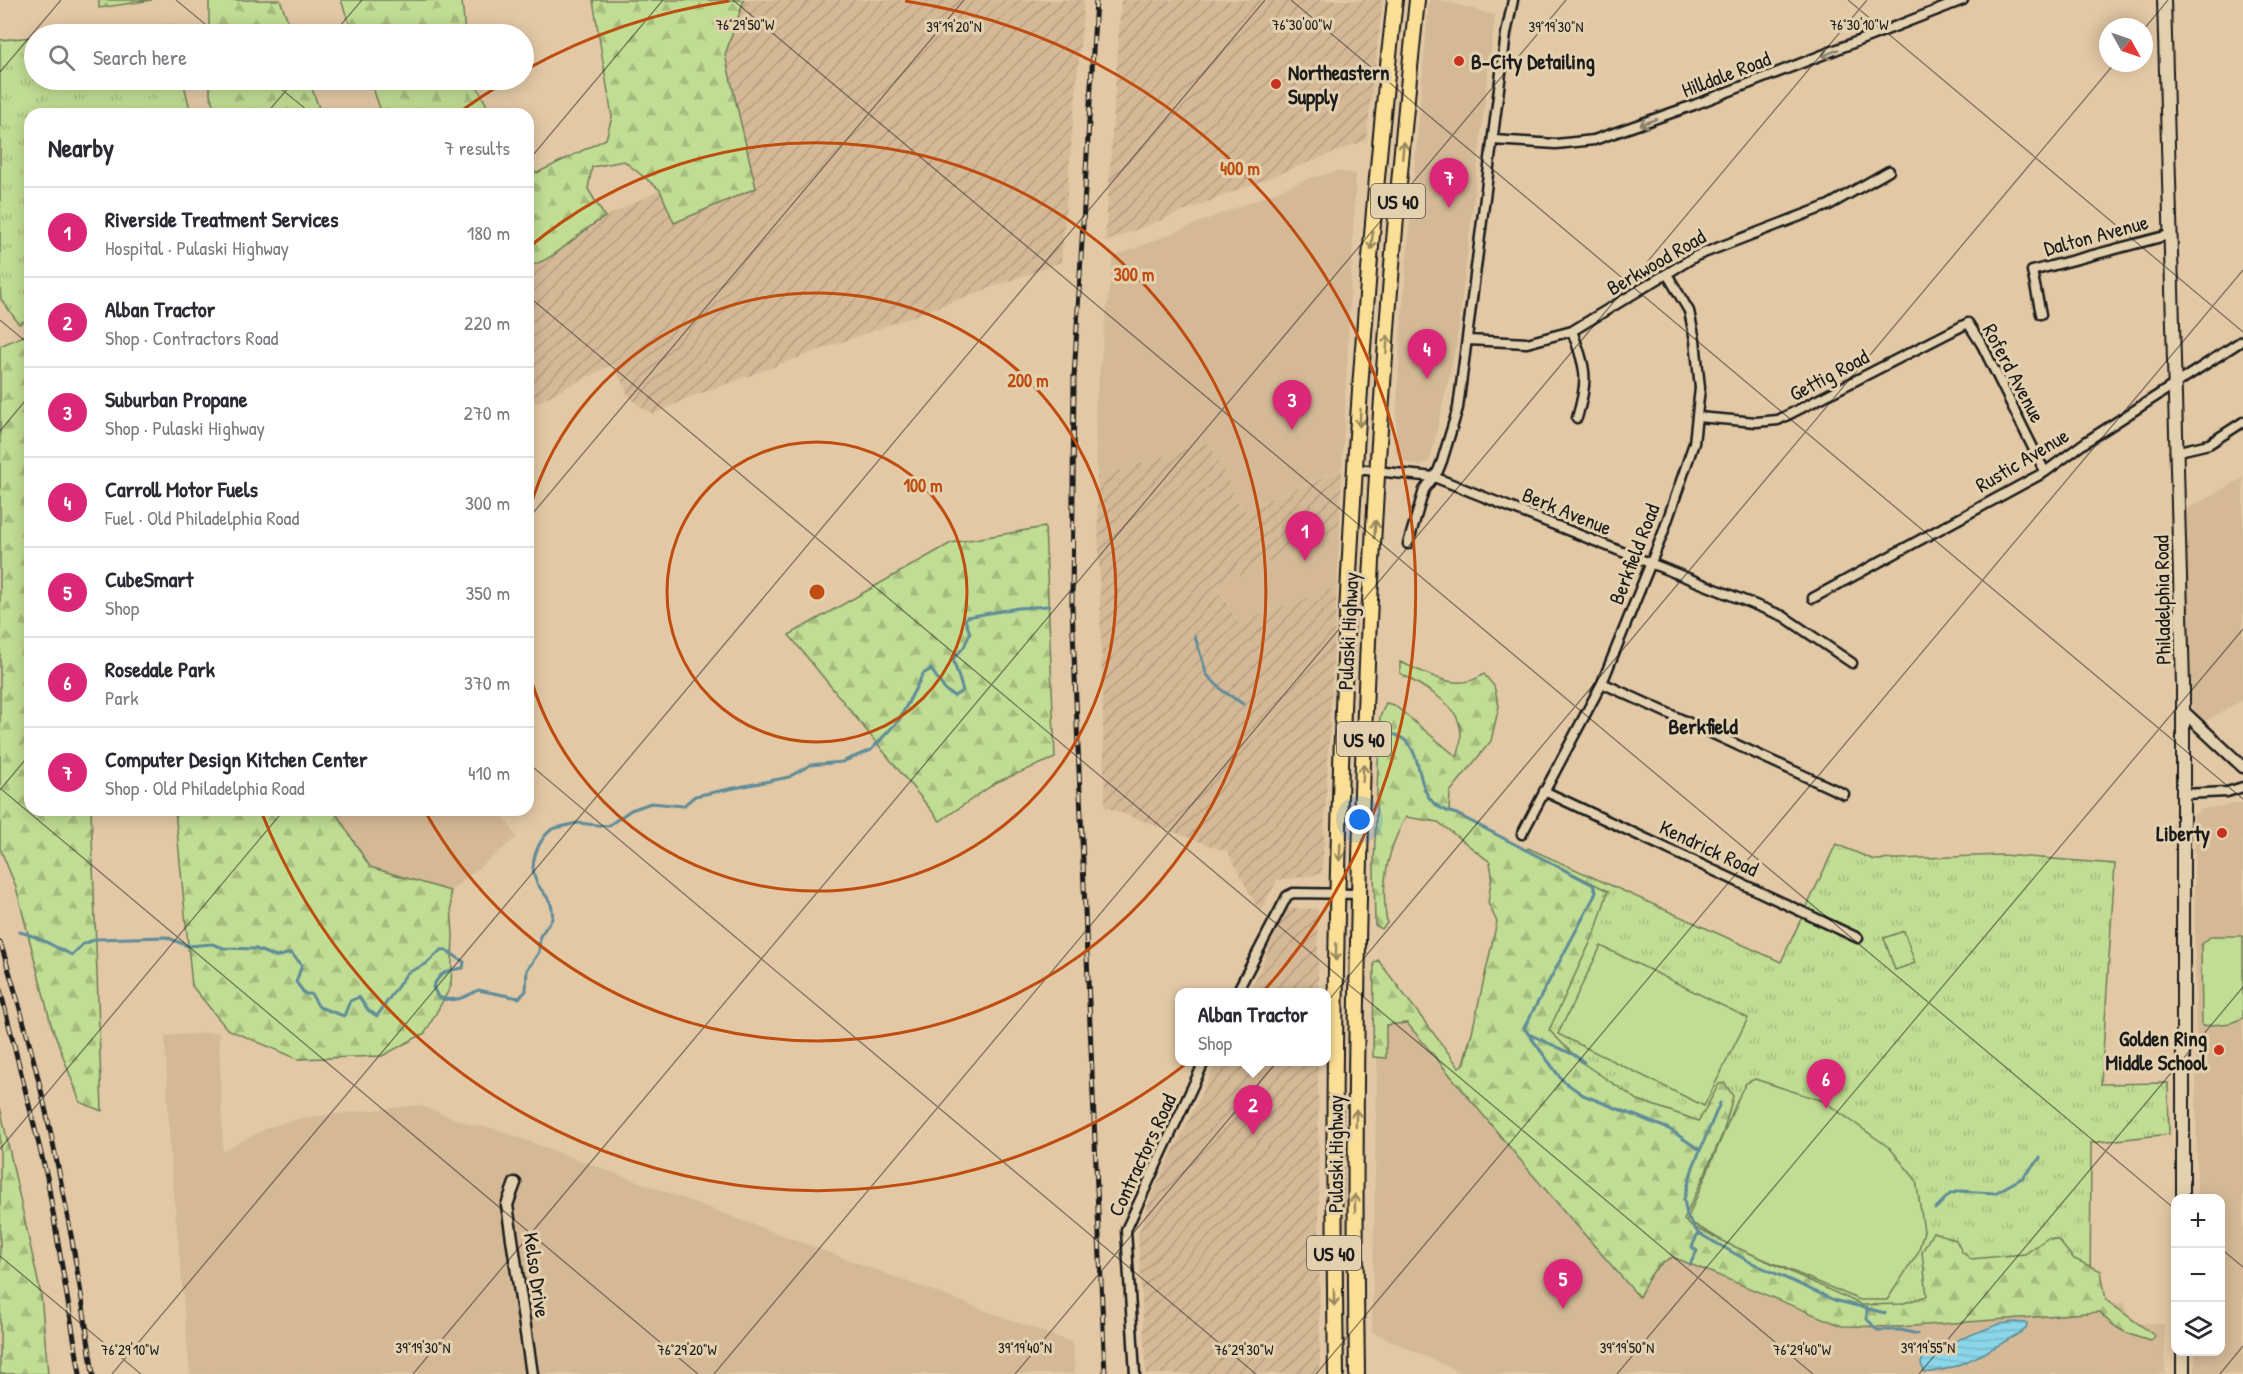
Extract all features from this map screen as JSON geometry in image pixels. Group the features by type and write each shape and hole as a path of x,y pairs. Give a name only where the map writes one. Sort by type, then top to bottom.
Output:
{"highway":[{"name":"Pulaski Highway","path":"1336,1374 1334,1119 1343,730 1356,469 1380,141 1395,0"},
{"name":"Pulaski Highway","path":"1357,1374 1355,1176 1359,894 1369,634 1390,305 1417,0"}],"main road":[{"name":"Philadelphia Road","path":"2164,0 2183,711 2183,1194"},
{"path":"2183,1356 2183,1374"}],"street":[{"path":"1408,544 1424,490 1442,461 1458,408 1506,34 1513,0"},
{"name":"Hilldale Road","path":"1493,140 1556,144 1594,140 1694,105 1963,0"},
{"name":"Berkwood Road","path":"1468,340 1527,343 1572,331 1716,246 1828,205 1889,171"},
{"name":"Dalton Avenue","path":"2041,314 2032,271 2169,235"},
{"name":"Berkfield Road","path":"1522,834 1602,682 1650,563 1694,443 1700,388 1692,323 1680,293 1667,274"},
{"name":"Gettig Road","path":"1698,417 1756,422 1778,420 1968,323"},
{"name":"Roferd Avenue","path":"1968,323 2045,472"},
{"path":"1572,331 1586,371 1584,395 1577,418"},
{"name":"Rustic Avenue","path":"1813,598 2045,472 2087,441 2243,340"},
{"path":"2175,452 2209,444 2243,422"},
{"name":"Berk Avenue","path":"1356,469 1434,477 1783,616 1852,663"},
{"path":"1602,682 1844,794"},
{"path":"2183,711 2243,767"},
{"path":"2182,795 2227,792 2243,787"},
{"name":"Kendrick Road","path":"1544,791 1858,938"},
{"path":"1240,988 1287,896 1293,892 1359,894"},
{"name":"Contractors Road","path":"1135,1374 1126,1230 1202,1066"},
{"name":"Kelso Drive","path":"515,1183 507,1205 532,1374"}],"shaded area":[{"path":"744,0 1084,0 1061,262 688,398 654,414 640,407 628,395 613,364 534,404 534,265 540,264 589,225 660,190 756,188 725,55"},
{"path":"1121,0 1383,0 1366,140 1105,242"},
{"path":"1429,0 1440,0 1495,15 1457,342 1430,461 1420,466 1402,461 1395,452 1400,339"},
{"path":"1338,171 1356,174 1342,468 1242,511 1210,442 1097,477 1095,409 1113,257 1310,178"},
{"path":"1210,442 1242,511 1342,469 1340,528 1216,586 1239,623 1337,587 1322,874 1277,880 1260,913 1228,852 1105,807 1097,477"},
{"path":"2243,478 2243,700 2205,721 2194,711 2191,700 2185,510"},
{"path":"1340,528 1337,587 1239,623 1216,585"},
{"name":"Golden Ring Middle School","path":"2243,803 2243,1374 2195,1374 2195,1356 2225,1356 2225,1194 2197,1194 2194,815 2202,809"},
{"path":"338,816 503,816 517,837 450,891 370,867"},
{"path":"1286,908 1318,909 1318,988 1252,988"},
{"path":"1378,1011 1399,1013 1650,1267 1671,1250 2090,1305 2124,1303 2129,1323 2164,1324 2165,1374 1464,1374 1372,1332"},
{"path":"219,1032 223,1151 267,1128 300,1118 419,1105 472,1125 493,1128 1073,1343 1075,1374 190,1374 170,1152 165,1036"},
{"path":"1215,1066 1318,1066 1320,1374 1146,1374 1138,1234 1152,1194"}],"green space":[{"path":"99,0 152,0 99,8"},
{"path":"209,0 280,0 289,24 209,24"},
{"path":"341,0 462,0 464,24 349,24"},
{"path":"593,0 744,0 725,55 756,188 674,223 660,190 624,161 592,167 588,189 605,217 557,252 534,264 534,171 537,173 606,139 612,117"},
{"path":"24,38 24,90 185,90 190,108 24,108 24,321 19,324 1,299 0,288 0,40"},
{"path":"210,90 313,90 319,108 214,108"},
{"path":"374,90 479,90 488,108 380,108"},
{"path":"24,336 24,816 91,816 102,1111 80,1102 51,1024 16,887 0,848 0,346"},
{"path":"1045,527 1055,758 997,782 940,821 789,635 951,543"},
{"path":"1400,662 1452,682 1474,680 1484,674 1494,686 1499,706 1491,741 1450,792 1449,811 1608,891 1596,930 1549,1030 1581,1062 1638,1100 1699,1121 1719,1084 1725,1083 1733,1096 1723,1133 1684,1220 1691,1226 1862,1305 1901,1304 1927,1296 1922,1252 1933,1232 1956,1240 1962,1252 1971,1259 2025,1254 2048,1238 2058,1240 2074,1259 2101,1271 2106,1300 2155,1336 2151,1341 2123,1331 2100,1312 1900,1327 1842,1326 1673,1257 1666,1260 1652,1273 1639,1297 1531,1173 1407,1023 1386,1025 1386,1058 1373,1057 1374,963 1378,960 1459,1067 1465,1063 1497,922 1488,903 1492,875 1490,862 1438,822 1406,817 1394,842 1387,868 1384,895 1387,923 1382,929 1375,925 1374,865 1380,717 1386,703 1394,705 1457,757 1461,741 1456,715 1438,697 1400,673"},
{"path":"176,816 338,816 370,867 450,891 453,935 451,986 425,1033 382,1056 298,1059 227,1029 192,986"},
{"path":"1836,844 1874,860 2002,855 2115,864 2101,1084 2168,1083 2169,1134 2091,1143 2090,1305 1853,1326 1671,1250 1458,1079 1528,848 1781,962"},
{"path":"1904,931 1915,963 1895,970 1884,938"},
{"path":"2211,936 2243,936 2243,1018 2231,1023 2202,1026 2201,945"},
{"path":"1601,946 1748,1018 1704,1106 1558,1034"},
{"path":"1755,1079 1823,1101 1890,1148 1916,1180 1924,1231 1918,1253 1887,1300 1860,1300 1726,1243 1687,1220 1741,1092 1746,1083"},
{"path":"0,1107 41,1295 48,1374 0,1374"}],"water":[{"path":"2027,1323 2026,1329 1962,1363 1949,1368 1924,1372 1921,1363 1924,1355 1934,1349 1999,1324"}],"waterway":[{"path":"19,932 39,938 72,955 83,944 97,939 166,937 188,946 212,944 224,948 256,949 276,957 291,953 302,965 296,982 305,994 311,994 319,1007 344,1016 350,1001 359,997 368,1010 377,1016 407,973 426,964 441,950 446,950 464,962 463,968 448,971 438,978 433,987 438,997 449,1000 458,999 478,990 519,998 526,991 527,970 539,952 540,936 552,919 552,906 536,881 533,867 542,839 552,829 577,823 608,826 631,810 651,803 683,806 695,796 789,777 810,765 842,762 871,750 899,720 923,674 931,669 945,690 954,696 963,691 953,659 964,647 970,633 965,620 967,617 1018,608 1049,606"},
{"path":"1195,637 1207,675 1223,691 1243,704"},
{"path":"1376,732 1396,735 1408,743 1415,755 1428,797 1439,807 1457,814 1593,885 1596,891 1594,897 1524,1028 1562,1080 1583,1095 1669,1129 1700,1150"},
{"path":"1529,1034 1584,1062"},
{"path":"1720,1103 1693,1167 1684,1199 1687,1216 1698,1233 1750,1262 1834,1300 1885,1313"},
{"path":"1935,1209 1950,1194 1959,1191 1995,1193 2022,1178 2040,1158"},
{"path":"1690,1264 1697,1251 1692,1247 1698,1233"},
{"path":"1867,1311 1867,1319 1877,1330 1901,1330 1917,1334"}],"railway":[{"path":"1096,0 1074,378 1072,607 1105,1374"},
{"path":"0,942 31,1048 56,1156 93,1374"},
{"path":"0,989 47,1177 80,1374"}],"place":[{"name":"B-City Detailing","path":"1459,61"},
{"name":"Northeastern Supply","path":"1276,84"},
{"name":"Computer Design Kitchen Center","path":"1449,208"},
{"name":"Carroll Motor Fuels","path":"1427,379"},
{"name":"Suburban Propane","path":"1292,430"},
{"name":"Riverside Treatment Services","path":"1305,561"},
{"name":"Liberty","path":"2222,833"},
{"name":"Golden Ring Middle School","path":"2219,1050"},
{"name":"Rosedale Park","path":"1826,1109"},
{"name":"Alban Tractor","path":"1253,1135"},
{"name":"CubeSmart","path":"1563,1309"}],"district":[{"name":"Berkfield","path":"1703,726"}]}
